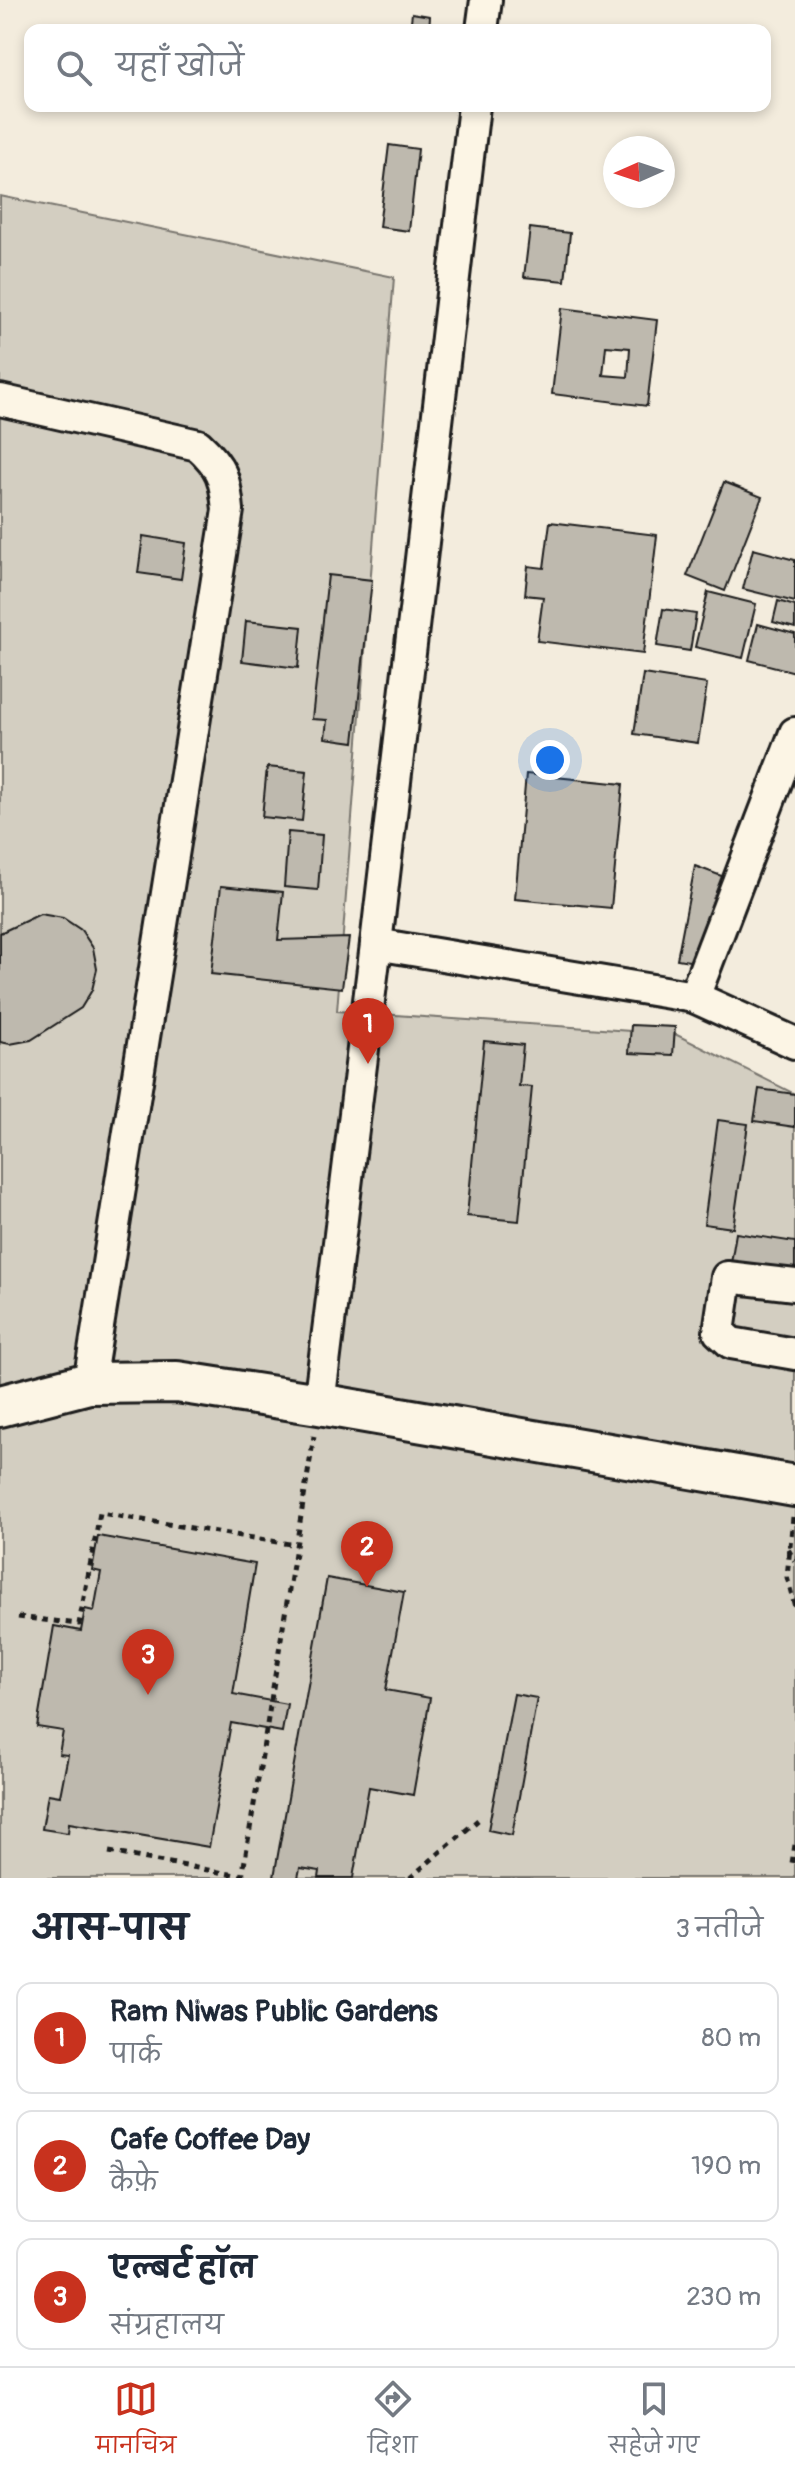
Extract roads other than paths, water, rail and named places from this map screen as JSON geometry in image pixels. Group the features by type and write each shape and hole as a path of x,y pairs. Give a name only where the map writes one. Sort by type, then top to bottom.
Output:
{"main road":[{"path":"0,1406 89,1383 177,1382 795,1486"}],"street":[{"path":"483,24 486,0"},
{"path":"319,1404 473,112"},
{"path":"0,400 198,445 216,461 225,481 228,510 89,1383"},
{"path":"694,997 795,733"},
{"path":"376,944 694,997 795,1043"},
{"path":"795,1285 727,1277 719,1332 731,1343 795,1354"}],"place":[{"name":"Ram Niwas Public Gardens","path":"368,1064"},
{"name":"Cafe Coffee Day","path":"367,1587"},
{"name":"एल्बर्ट हॉल","path":"148,1695"}]}
